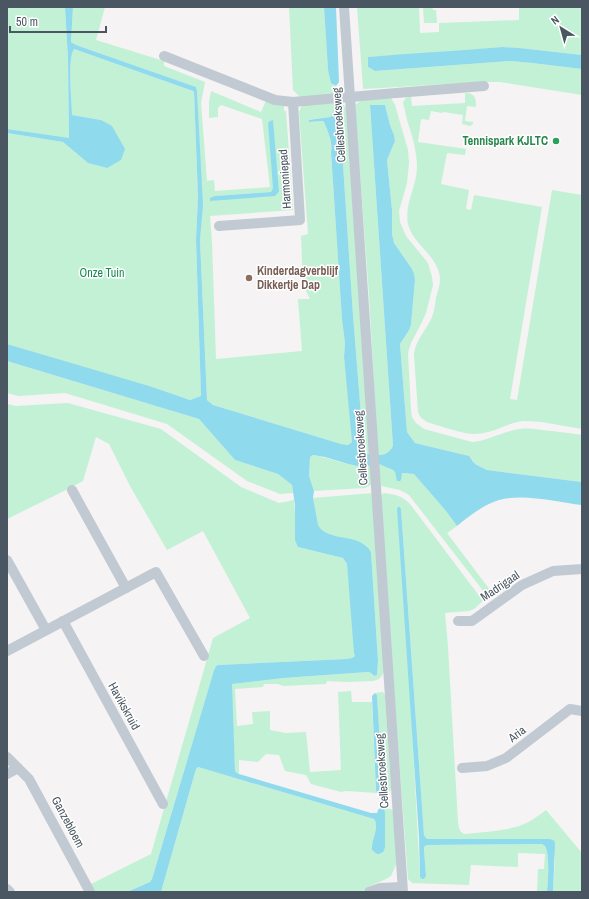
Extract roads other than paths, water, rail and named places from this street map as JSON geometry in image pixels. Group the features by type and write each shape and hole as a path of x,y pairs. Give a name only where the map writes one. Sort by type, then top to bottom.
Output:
{"street":[{"name":"Cellesbroeksweg","path":"344,7 403,890 380,888 369,892"},
{"path":"164,56 275,100 293,102 484,86"},
{"name":"Harmoniepad","path":"219,226 300,220 293,102"},
{"path":"72,490 126,588"},
{"path":"7,560 46,630"},
{"name":"Madrigaal","path":"458,621 472,621 522,584 553,571 582,569"},
{"path":"7,651 156,572 204,656"},
{"name":"Havikskruid","path":"63,621 162,804"},
{"name":"Aria","path":"462,768 487,766 506,758 570,710 582,711"},
{"name":"Ganzebloem","path":"7,757 30,778 90,892"},
{"path":"7,774 18,768"},
{"path":"7,889 10,892"}],"water":[{"path":"65,7 73,7 71,42 196,87 203,205 200,240 207,400 213,405 341,444 348,445 352,442 344,357 345,343 342,320 331,144 330,137 323,121 309,122 309,120 331,117 332,113 337,112 340,119 364,453 380,455 391,450 393,446 370,105 385,105 395,141 387,160 392,210 392,234 394,243 412,269 415,280 411,325 400,344 407,432 415,443 469,456 475,464 487,470 582,482 582,505 519,497 508,498 487,505 457,526 414,474 402,473 401,480 397,481 393,470 379,464 362,467 325,457 313,455 310,457 309,476 314,491 313,498 318,525 322,530 334,536 355,540 362,543 371,552 378,661 377,675 374,676 368,672 284,678 232,684 235,771 239,774 371,813 377,813 380,808 384,808 385,847 380,854 377,854 372,850 376,830 376,823 374,819 198,767 196,769 161,892 127,892 150,882 152,879 216,666 346,659 355,656 347,564 343,558 298,547 295,540 295,505 292,485 278,474 235,460 199,419 7,361 7,344 149,386 190,400 201,396 196,240 198,197 194,92 74,49 70,71 72,115 101,120 112,126 125,149 121,160 107,168 88,163 63,142 7,133 7,129 69,138 68,59"},
{"path":"324,7 336,7 339,82 336,86 331,83 328,70"},
{"path":"502,47 582,55 582,69 510,61 375,71 368,67 368,57"},
{"path":"273,120 279,191 277,194 275,196 210,201 210,198 215,196 271,192 273,188 268,123"},
{"path":"398,507 401,509 424,835 428,839 550,839 554,841 555,844 553,892 547,892 548,855 545,846 542,844 427,845 424,847 426,876 424,879 420,877 419,837"},
{"path":"375,693 377,695 383,790 380,793 377,793 376,790 372,696"}],"place":[{"name":"Tennispark KJLTC","path":"556,141"},
{"name":"Kinderdagverblijf Dikkertje Dap","path":"249,278"}],"park label":[{"name":"Onze Tuin","path":"102,273"}]}
